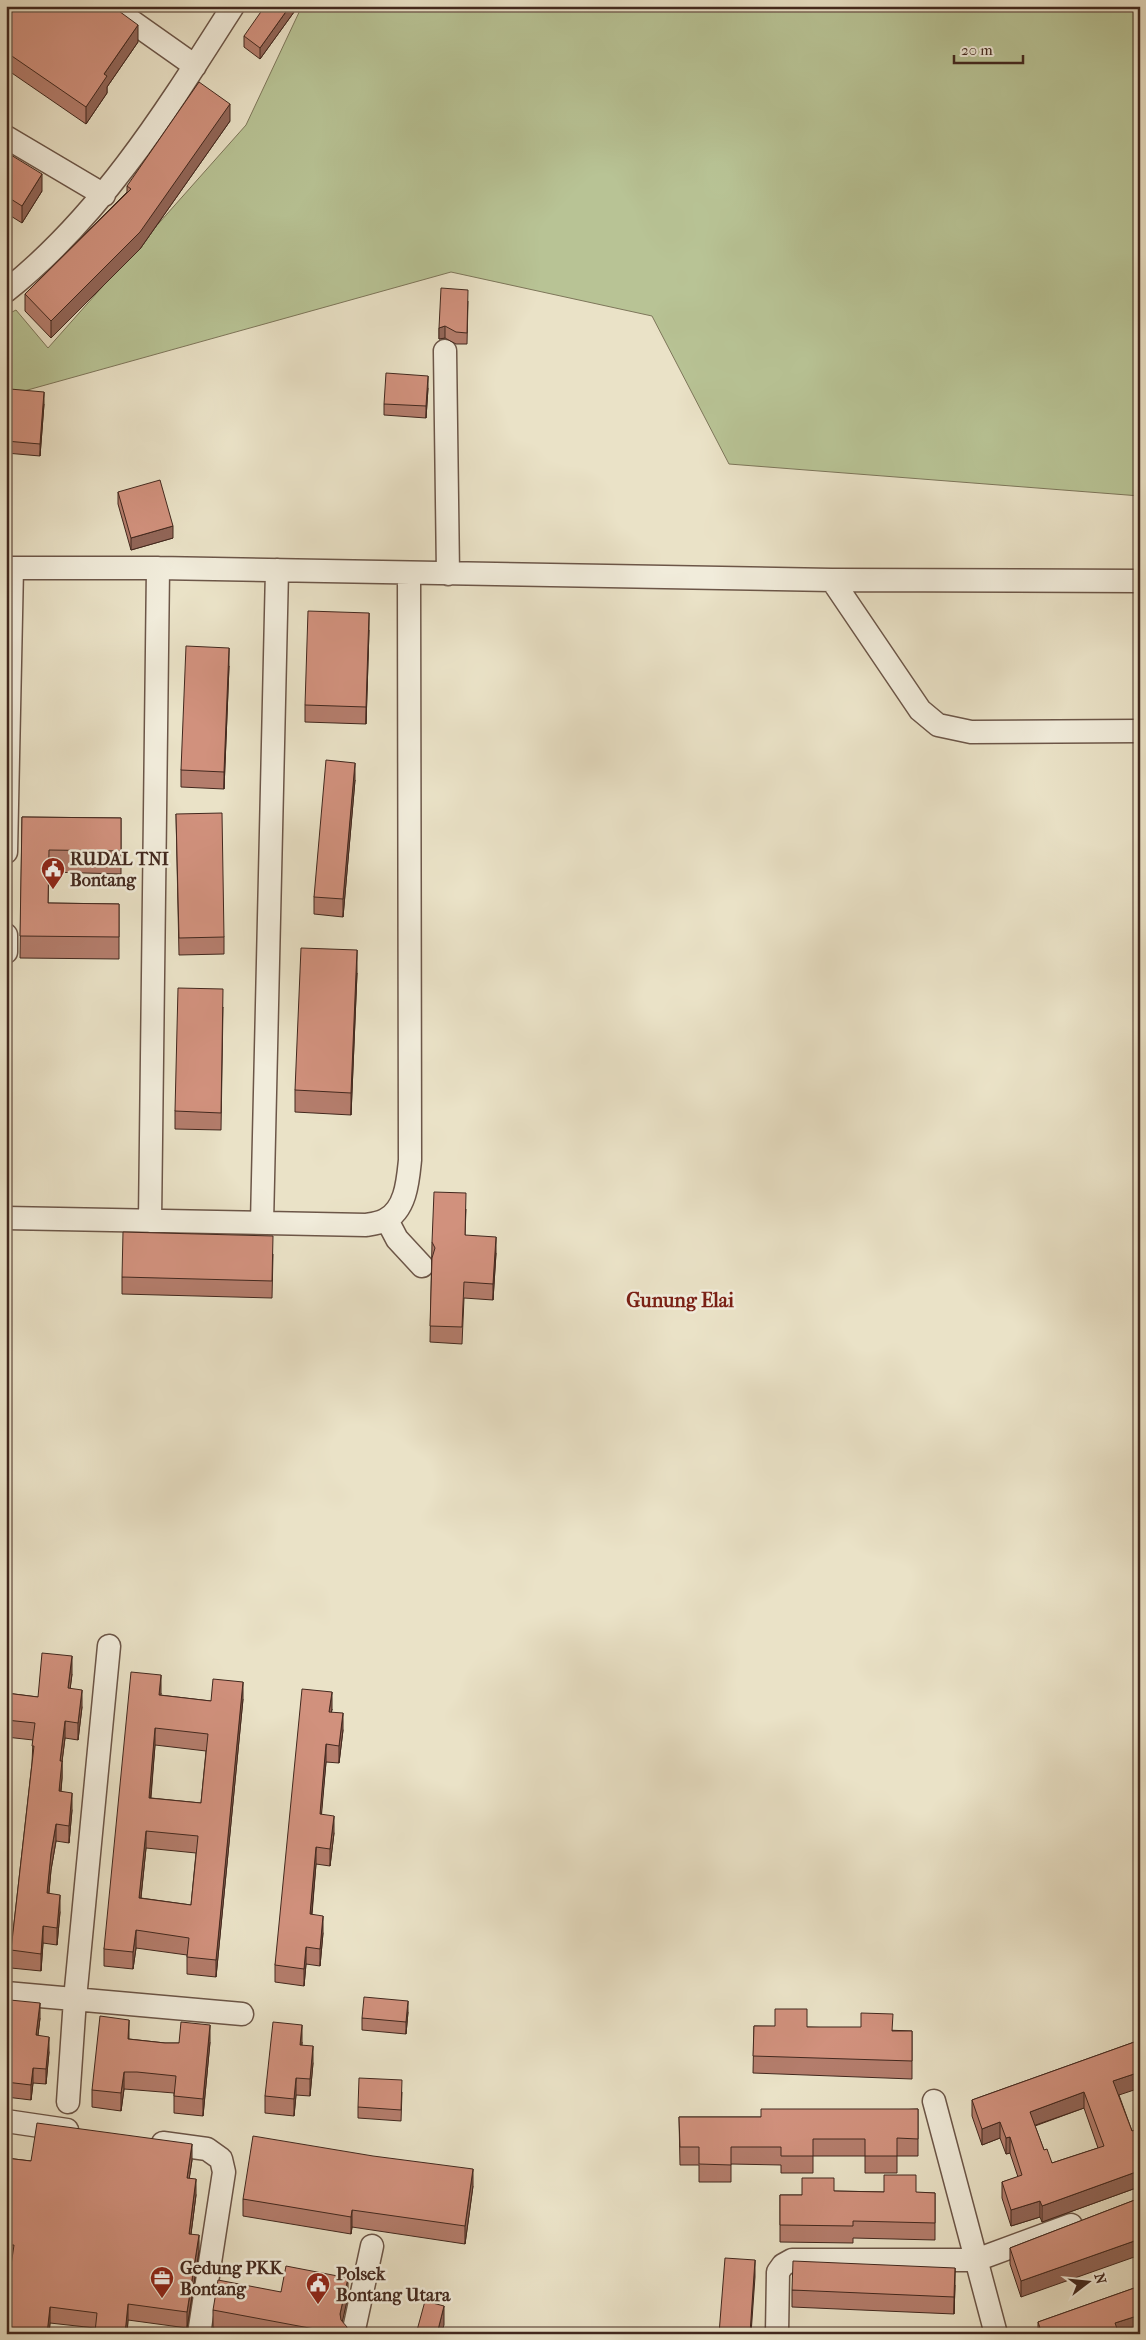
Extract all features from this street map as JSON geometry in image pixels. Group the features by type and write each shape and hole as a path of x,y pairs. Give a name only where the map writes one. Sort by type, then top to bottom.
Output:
{"street":[{"path":"110,6 195,66"},
{"path":"6,291 29,274 76,227 104,195 195,66 234,6"},
{"path":"6,137 104,195"},
{"path":"445,351 448,574"},
{"path":"6,852 9,568 158,568 832,580 1140,581"},
{"path":"150,1221 158,568"},
{"path":"262,1223 276,570"},
{"path":"6,1218 366,1225 386,1220 400,1204 408,1186 410,1160 409,573"},
{"path":"832,580 920,710 938,725 971,732 1140,731"},
{"path":"6,935 6,952"},
{"path":"386,1220 397,1238 422,1266"},
{"path":"68,2102 75,1999 108,1646"},
{"path":"6,1993 242,2014"},
{"path":"934,2101 996,2334"},
{"path":"6,2121 92,2134"},
{"path":"140,2140 208,2149 221,2159 224,2172 200,2334"},
{"path":"777,2334 778,2272 782,2265 792,2260 976,2260 1094,2216"},
{"path":"353,2334 372,2246"}],"green space":[{"path":"302,6 1140,6 1140,496 729,464 652,316 451,272 6,396 6,315 16,310 48,348 246,125"}],"building":[{"path":"6,6 112,6 138,25 104,74 107,76 86,107 6,52"},
{"path":"265,6 290,6 260,48 244,36"},
{"path":"199,82 230,104 140,232 51,321 25,294 131,189 127,186"},
{"path":"6,152 42,174 22,206 6,196"},
{"path":"441,288 468,290 467,333 456,332 445,326 439,328"},
{"path":"386,373 428,376 426,406 384,404"},
{"path":"10,389 44,392 40,444 6,441"},
{"path":"160,480 173,526 131,538 118,492"},
{"path":"308,611 369,613 366,707 305,705"},
{"path":"186,646 229,648 224,772 181,770"},
{"path":"326,760 355,763 343,899 314,897"},
{"path":"222,813 224,937 179,938 176,814"},
{"path":"22,817 121,818 121,851 49,850 48,903 119,904 119,937 20,936"},
{"path":"301,948 357,950 351,1093 295,1090"},
{"path":"178,988 223,989 221,1113 175,1111"},
{"path":"434,1192 466,1193 465,1235 496,1237 493,1284 464,1282 462,1327 430,1326 432,1258 435,1248 432,1242"},
{"path":"123,1232 273,1236 272,1281 122,1277"},
{"path":"42,1653 72,1656 68,1688 82,1690 78,1723 65,1721 60,1761 62,1761 59,1791 72,1793 69,1826 56,1824 47,1893 60,1895 57,1928 43,1926 41,1954 11,1950 35,1723 6,1720 6,1693 38,1697"},
{"path":"131,1672 161,1675 159,1695 211,1701 213,1679 243,1682 216,1960 187,1957 189,1938 136,1930 133,1952 104,1949","holes":["155,1728 208,1734 201,1803 149,1798","146,1831 198,1836 191,1905 139,1898"]},
{"path":"302,1689 332,1692 329,1712 343,1713 339,1746 326,1744 320,1814 334,1816 330,1849 316,1847 310,1914 323,1916 320,1949 306,1947 304,1969 275,1965"},
{"path":"364,1997 408,2001 406,2022 362,2018"},
{"path":"10,2000 40,2003 36,2035 49,2037 46,2069 33,2068 31,2085 6,2082 6,2036"},
{"path":"775,2009 807,2009 807,2027 861,2027 861,2013 893,2014 892,2031 912,2031 912,2061 753,2056 754,2026 775,2026"},
{"path":"100,2016 129,2020 128,2039 165,2043 179,2043 181,2022 210,2025 203,2099 174,2096 176,2076 137,2072 124,2072 121,2093 92,2090"},
{"path":"273,2022 302,2025 300,2045 313,2046 310,2079 296,2078 294,2099 265,2096"},
{"path":"1140,2040 1140,2072 1113,2081 1132,2131 1140,2128 1140,2172 1042,2206 1040,2201 1011,2210 1002,2182 1022,2175 1010,2137 1006,2138 1000,2122 982,2129 972,2100","holes":["1084,2092 1104,2146 1052,2163 1047,2149 1044,2150 1030,2112"]},
{"path":"359,2078 402,2080 401,2110 358,2107"},
{"path":"761,2109 918,2109 918,2139 897,2138 897,2156 865,2156 865,2139 813,2139 813,2156 781,2156 781,2147 731,2147 731,2165 699,2164 699,2147 680,2147 679,2117 761,2117"},
{"path":"37,2123 192,2144 187,2178 196,2179 189,2234 199,2235 187,2312 128,2304 125,2334 112,2334 95,2332 97,2313 50,2307 47,2334 6,2330 6,2300 14,2245 6,2245 6,2158 31,2161"},
{"path":"253,2136 373,2156 473,2169 465,2226 352,2210 351,2217 243,2199"},
{"path":"884,2175 916,2175 916,2192 935,2193 935,2223 853,2221 853,2226 780,2225 780,2195 802,2195 802,2178 834,2178 834,2191 884,2192"},
{"path":"1140,2198 1140,2239 1021,2281 1010,2248"},
{"path":"725,2258 755,2260 750,2334 719,2334"},
{"path":"793,2261 955,2268 954,2297 792,2290"},
{"path":"286,2266 348,2278 340,2314 341,2320 347,2327 346,2334 320,2334 320,2330 213,2310 218,2280 281,2292"},
{"path":"1140,2286 1140,2315 1115,2323 1119,2334 1042,2334 1038,2322"},
{"path":"425,2301 444,2306 437,2334 416,2334"}],"place":[{"name":"RUDAL TNI Bontang","path":"53,890"},
{"name":"Gedung PKK Bontang","path":"162,2299"},
{"name":"Polsek Bontang Utara","path":"318,2305"}],"district":[{"name":"Gunung Elai","path":"680,1300"}]}
